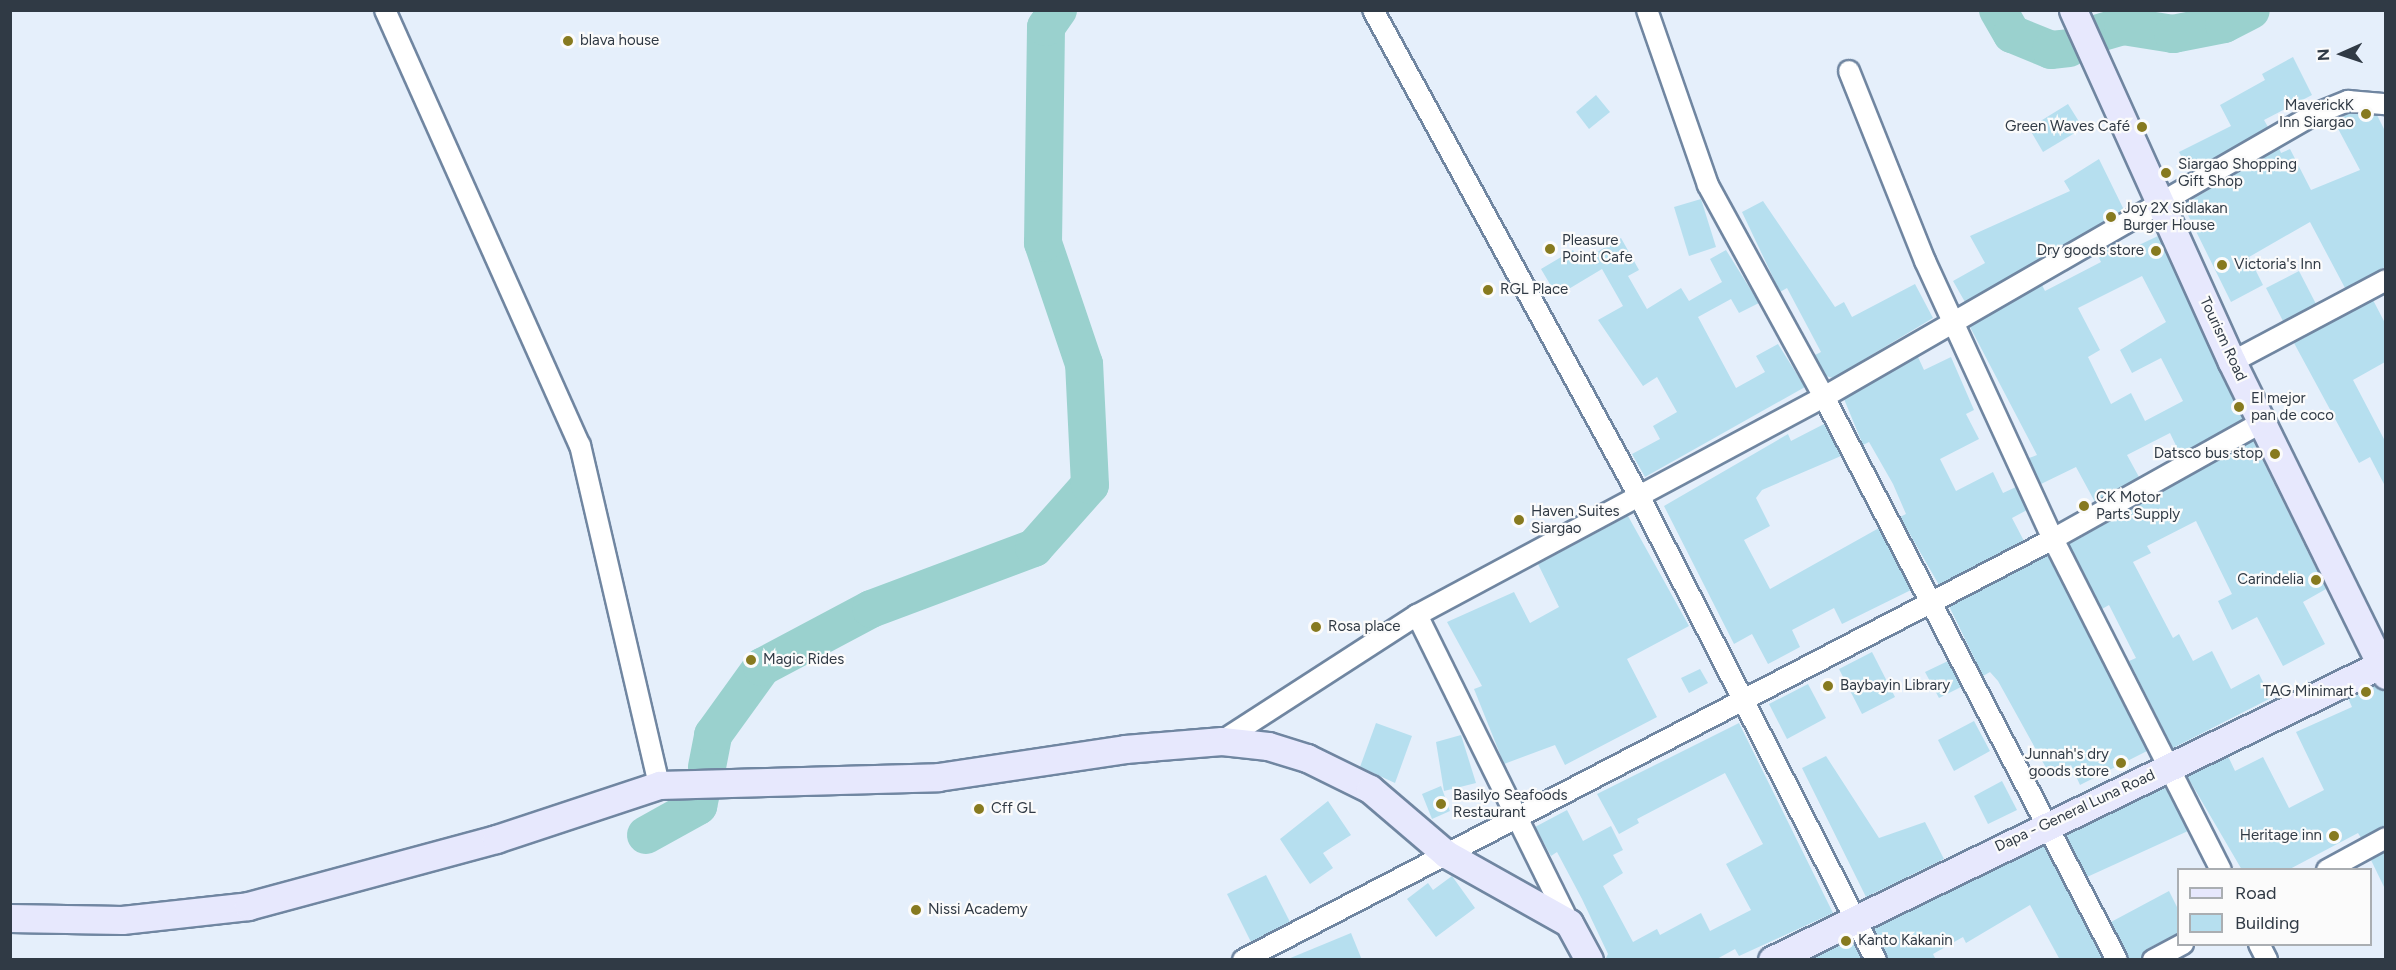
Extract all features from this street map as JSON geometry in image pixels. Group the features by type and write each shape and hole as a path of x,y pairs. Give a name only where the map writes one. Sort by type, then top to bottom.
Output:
{"street":[{"path":"385,10 580,445 659,786"},
{"path":"1373,10 1639,496 1876,960"},
{"path":"1647,10 1708,185 1824,397 2049,821 2117,960"},
{"name":"Tourism Road","path":"2073,10 2232,362 2384,667"},
{"path":"1849,71 1953,323 2054,539 2220,868"},
{"path":"1222,741 1417,615 1824,397 2162,205 2313,115 2348,101 2385,104"},
{"path":"2232,362 2385,280"},
{"path":"1243,960 1741,699 2054,539 2262,422"},
{"path":"1417,615 1589,960"},
{"name":"Dapa - General Luna Road","path":"1772,960 2049,821 2384,667"},
{"path":"10,918 131,920 248,906 496,839 659,786 938,777 1125,749 1222,741 1268,746 1352,780 1408,818 1446,854 1569,923"},
{"path":"2331,868 2385,838"},
{"path":"2153,960 2181,946"},
{"path":"2260,946 2267,960"}],"building":[{"path":"2293,57 2312,95 2264,120 2268,127 2190,172 2179,152 2231,126 2220,105 2265,80 2262,74"},
{"path":"1596,95 1610,112 1589,129 1576,112"},
{"path":"2068,104 2083,128 2043,152 2029,128"},
{"path":"2350,113 2377,115 2385,131 2385,267 2345,288 2310,222 2249,257 2263,285 2231,302 2183,205 2279,148 2281,153 2290,149 2311,190 2360,170 2334,121"},
{"path":"2099,159 2124,210 1965,302 1953,281 1985,263 1970,236 2070,191 2064,181"},
{"path":"1701,199 1716,247 1689,256 1674,207"},
{"path":"1763,201 1835,307 1844,302 1852,317 1915,284 1933,318 1833,378 1826,376 1815,355 1821,352 1787,288 1780,292 1742,212"},
{"path":"2158,236 2243,419 2180,454 2170,433 2127,455 2139,477 2095,502 2076,467 2041,484 2029,458 2037,455 1970,327 2042,285 2045,291 2101,262 2097,254 2116,242 2122,253","holes":["2142,276 2166,322 2120,350 2132,373 2161,358 2183,401 2145,421 2131,393 2111,404 2088,357 2100,350 2078,308"]},
{"path":"1621,238 1639,270 1628,276 1647,309 1681,288 1689,301 1722,282 1710,259 1726,250 1759,303 1739,313 1731,299 1698,317 1736,388 1765,372 1756,356 1778,344 1805,387 1645,477 1632,454 1660,439 1653,426 1677,412 1657,377 1643,386 1598,320 1623,306 1602,269 1557,296 1541,269 1573,250 1580,262"},
{"path":"2299,271 2316,304 2283,321 2266,288"},
{"path":"2373,300 2385,323 2385,362 2353,380 2385,441 2385,486 2370,457 2359,463 2294,343"},
{"path":"1918,357 1924,370 1951,357 1974,410 1966,414 1979,439 1940,459 1956,491 1993,472 2003,493 2016,487 2027,510 2012,518 2024,541 1939,585 1900,517 1906,514 1893,484 1869,442 1863,445 1844,399"},
{"path":"1824,424 1841,456 1762,490 1756,498 1770,526 1744,540 1770,589 1879,528 1911,590 1842,624 1834,608 1792,630 1800,647 1768,664 1752,634 1734,644 1664,506 1788,434 1791,441"},
{"path":"2253,441 2326,589 2303,602 2325,644 2283,666 2257,617 2232,630 2218,601 2232,594 2196,521 2147,546 2151,553 2133,562 2173,638 2179,634 2193,661 2212,651 2231,689 2259,674 2271,698 2173,748 2129,661 2136,658 2109,605 2102,609 2069,544"},
{"path":"1628,516 1689,626 1627,659 1657,717 1565,765 1555,745 1504,764 1474,689 1482,686 1447,622 1514,592 1530,623 1559,607 1538,564"},
{"path":"2048,555 2147,751 2080,785 2071,765 2050,775 1998,681 1990,672 1983,676 1949,606"},
{"path":"1872,652 1895,697 1862,714 1839,669"},
{"path":"1948,661 1961,687 1939,698 1925,672"},
{"path":"1700,669 1708,683 1689,693 1681,678"},
{"path":"1808,684 1826,718 1787,739 1769,704"},
{"path":"2375,685 2385,691 2385,826 2361,838 2358,833 2292,868 2241,868 2187,776 2228,756 2235,771 2263,757 2289,808 2324,790 2296,732 2352,707 2348,698"},
{"path":"1974,721 1990,751 1954,771 1938,740"},
{"path":"1376,723 1412,736 1395,783 1360,767"},
{"path":"1739,723 1833,913 1739,956 1735,949 1715,960 1605,960 1608,954 1582,899 1557,852 1551,856 1535,827 1567,810 1583,841 1611,826 1623,850 1613,855 1623,873 1603,886 1633,942 1657,929 1660,935 1701,913 1710,931 1751,910 1726,864 1763,844 1725,773 1637,819 1639,823 1619,834 1597,794"},
{"path":"1461,735 1476,783 1444,791 1436,742"},
{"path":"1826,756 1879,838 1925,822 1944,859 1866,897 1802,768"},
{"path":"2002,781 2017,810 1988,824 1974,796"},
{"path":"1441,786 1450,811 1432,819 1422,794"},
{"path":"2165,787 2188,831 2087,877 2066,835"},
{"path":"1328,801 1351,835 1323,853 1333,868 1310,884 1280,839"},
{"path":"2044,846 2103,960 2060,960 2030,905 1966,943 1963,937 1933,954 1936,960 1888,960 1873,928"},
{"path":"2385,852 2385,889 2371,860"},
{"path":"1266,875 1290,922 1251,942 1227,894"},
{"path":"1452,876 1475,908 1436,937 1407,899 1428,883 1433,890"},
{"path":"2169,891 2177,907 2177,934 2147,949 2141,960 2129,960 2111,922"},
{"path":"1351,933 1362,960 1288,960 1288,959"},
{"name":"Kanto Kakanin","path":"1852,939 1862,960 1809,960"}],"waterway":[{"path":"707,767 713,735 762,667 871,609 1034,548 1090,485 1084,364 1043,243 1046,27 1058,10"},
{"path":"1998,10 2012,34 2051,50 2069,48"},
{"path":"2099,33 2123,26 2173,34 2224,24 2251,10"},
{"path":"646,835 698,806 702,789"}],"place":[{"name":"blava house","path":"568,41"},
{"name":"MaverickK Inn Siargao","path":"2366,114"},
{"name":"Green Waves Café","path":"2142,127"},
{"name":"Siargao Shopping Gift Shop","path":"2166,173"},
{"name":"Joy 2X Sidlakan Burger House","path":"2111,217"},
{"name":"Pleasure Point Cafe","path":"1550,249"},
{"name":"Dry goods store","path":"2156,251"},
{"name":"Victoria's Inn","path":"2222,265"},
{"name":"RGL Place","path":"1488,290"},
{"name":"El mejor pan de coco","path":"2239,407"},
{"name":"Datsco bus stop","path":"2275,454"},
{"name":"CK Motor Parts Supply","path":"2084,506"},
{"name":"Haven Suites Siargao","path":"1519,520"},
{"name":"Carindelia","path":"2316,580"},
{"name":"Rosa place","path":"1316,627"},
{"name":"Magic Rides","path":"751,660"},
{"name":"Baybayin Library","path":"1828,686"},
{"name":"TAG Minimart","path":"2366,692"},
{"name":"Junnah's dry goods store","path":"2121,763"},
{"name":"Basilyo Seafoods Restaurant","path":"1441,804"},
{"name":"Cff GL","path":"979,809"},
{"name":"Heritage inn","path":"2334,836"},
{"name":"Nissi Academy","path":"916,910"},
{"name":"Kanto Kakanin","path":"1846,941"}]}
